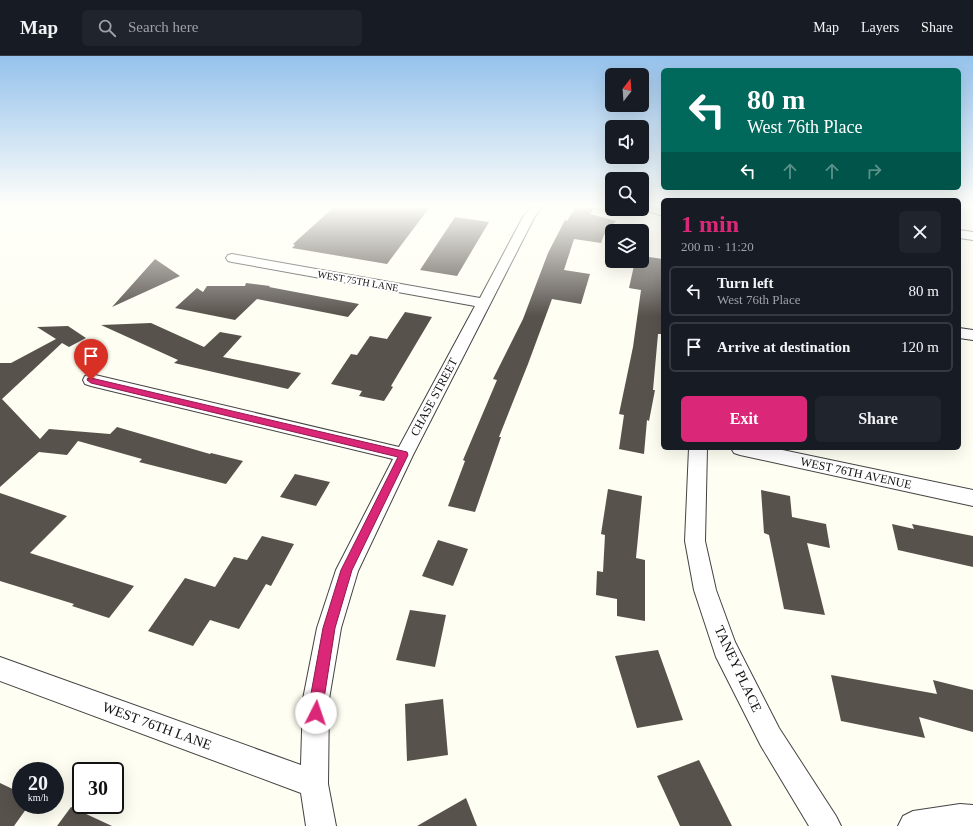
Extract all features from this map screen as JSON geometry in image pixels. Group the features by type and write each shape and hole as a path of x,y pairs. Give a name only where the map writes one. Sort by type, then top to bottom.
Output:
{"street":[{"name":"CHASE STREET","path":"321,826 314,784 316,699 329,628 347,570 404,455 514,244"},
{"name":"WEST 75TH LANE","path":"232,258 484,303"},
{"path":"961,333 973,335"},
{"path":"91,380 404,455"},
{"name":"TANEY PLACE","path":"698,450 695,541 705,590 725,648 770,737 826,826"},
{"name":"WEST 76TH AVENUE","path":"749,450 973,498"},
{"name":"WEST 76TH LANE","path":"0,669 314,784"},
{"path":"913,826 960,819 973,820"}],"building":[{"path":"293,244 402,244 387,264 292,248 295,245"},
{"path":"437,244 476,244 457,276 420,270"},
{"path":"553,244 572,244 564,270 590,274 581,304 552,299 499,437 501,437 475,512 448,506 465,461 463,460 497,380 493,379 523,319"},
{"path":"649,257 661,259 661,334 658,334 653,390 655,390 649,421 647,420 644,454 619,449 624,415 619,414 633,347 641,290 629,288 633,268 649,268"},
{"path":"155,259 180,276 112,307"},
{"path":"246,283 270,286 269,287 359,304 348,317 257,299 235,320 175,308 197,288 203,292 207,286 245,286"},
{"path":"405,312 432,317 391,386 393,387 384,401 359,396 362,391 331,384 351,354 357,355 370,336 387,339"},
{"path":"151,323 204,347 220,332 242,336 223,357 301,373 288,389 174,363 178,360 101,325"},
{"path":"68,326 86,338 69,347 62,343 2,399 40,439 49,429 110,434 117,427 210,454 243,461 226,484 139,462 142,459 78,441 67,455 39,452 0,487 0,363 11,363 56,339 37,327"},
{"path":"295,474 330,482 316,506 280,497"},
{"path":"608,489 642,496 636,558 645,560 645,621 617,616 617,599 596,595 597,571 603,572 605,535 601,534"},
{"path":"761,490 790,496 792,517 826,524 830,548 807,543 825,615 784,609 769,535 764,533"},
{"path":"0,493 67,516 30,553 134,586 109,618 72,606 74,604 0,581"},
{"path":"892,524 914,529 912,524 973,536 973,567 898,550"},
{"path":"262,536 294,544 271,586 266,584 239,629 210,620 193,646 148,631 185,578 215,587 234,557 247,560"},
{"path":"438,540 468,549 453,586 422,576"},
{"path":"410,610 446,615 435,667 396,660"},
{"path":"658,650 683,720 637,728 615,656"},
{"path":"831,675 937,694 933,680 973,690 973,732 919,717 925,738 841,721"},
{"path":"443,699 448,755 407,761 405,704"},
{"path":"699,760 732,826 680,826 657,776"},
{"path":"0,783 12,789 12,814 23,814 14,826 0,826"},
{"path":"466,798 477,826 417,826"},
{"path":"71,807 72,814 86,814 112,826 57,826"}],"route":[{"path":"91,380 404,455 347,570 329,628 316,699 316,713"}]}
